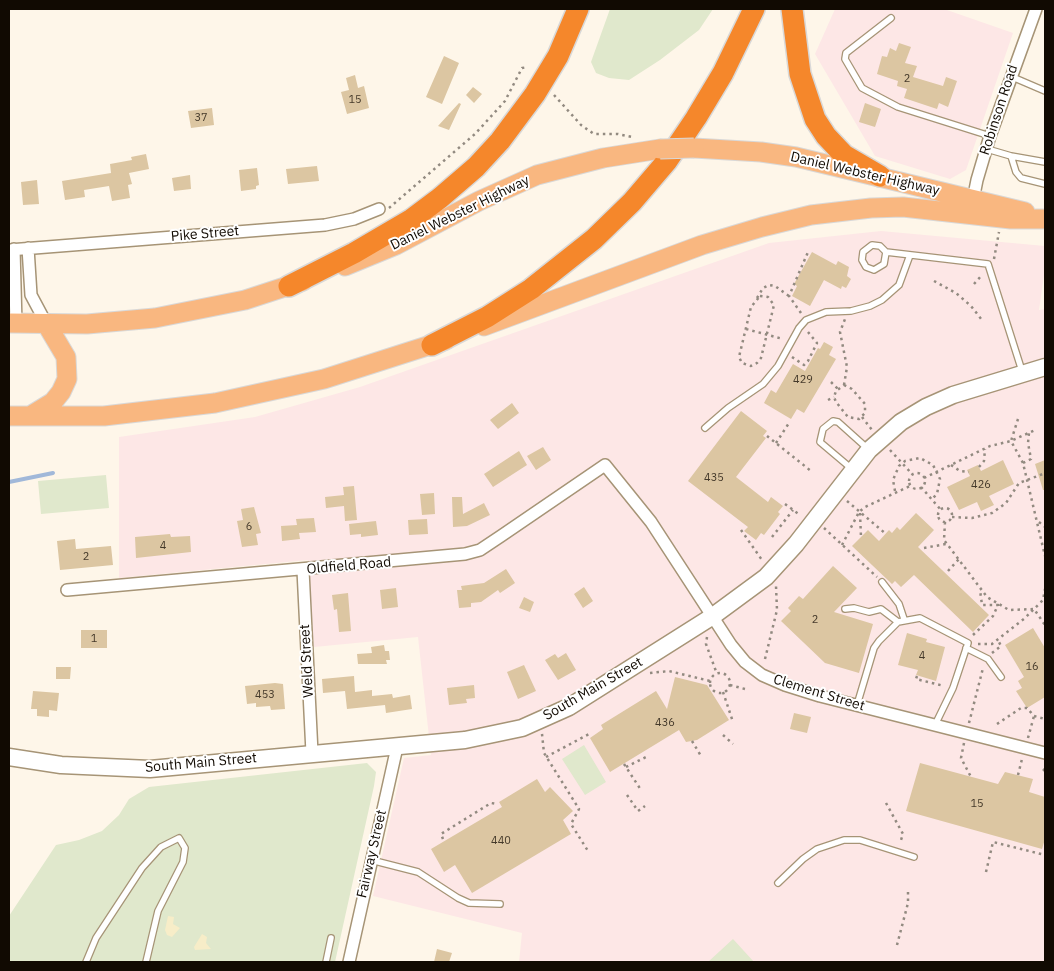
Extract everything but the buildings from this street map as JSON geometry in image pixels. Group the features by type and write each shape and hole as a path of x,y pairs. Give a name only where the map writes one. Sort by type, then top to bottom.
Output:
{"highway":[{"path":"289,286 354,253 412,219 476,167 504,136 535,94 558,56 578,9"},
{"path":"432,345 487,317 531,289 581,250 632,202 666,161 696,118 720,78 754,9"},
{"path":"792,9 800,74 815,119 826,136 844,155 880,176"}],"main road":[{"name":"Daniel Webster Highway","path":"11,325 134,321 178,315 245,300 289,286 385,250 479,201 537,175 603,158 660,149 694,148 784,155 880,176 972,206"},
{"name":"Daniel Webster Highway","path":"18,417 126,414 215,403 324,379 432,345 680,252 775,223 825,213 871,208 972,206"},
{"path":"972,206 1015,209 1044,220"},
{"path":"9,409 18,417 36,414 53,402 62,392 67,380 66,358 47,325"}],"street":[{"name":"Robinson Road","path":"972,206 990,136 1033,10"},
{"name":"Pike Street","path":"11,325 11,250 325,224 354,219 379,209"},
{"path":"28,248 31,295 47,325"},
{"name":"South Main Street","path":"9,757 62,765 125,769 190,766 494,736 540,721 569,707 713,616 754,586 777,566 868,450 901,422 926,406 953,395 1045,367"},
{"name":"Oldfield Road","path":"67,590 445,557 480,550 605,465"},
{"name":"Clement Street","path":"605,465 651,522 738,654 762,675 785,686 857,706 1045,753"},
{"name":"Weld Street","path":"303,570 312,753"},
{"name":"Fairway Street","path":"349,962 397,747"}],"lane":[{"path":"892,18 846,53 845,59 862,88 898,107 990,136"},
{"path":"1010,76 1045,91"},
{"path":"986,149 1045,162"},
{"path":"1011,156 1016,172 1021,178 1045,184"},
{"path":"886,252 884,264 878,269 870,269 862,260 865,248 872,245 880,246 886,252 988,264 1023,374"},
{"path":"706,428 763,384 786,354 803,324 826,312 850,311 870,306 891,294 905,274 910,255"},
{"path":"852,469 820,442 823,429 833,421 838,422 868,450"},
{"path":"882,582 899,604 901,620"},
{"path":"845,609 854,608 869,612 881,609 901,620 920,618 927,620 988,659 1001,677"},
{"path":"857,706 874,648 901,620"},
{"path":"935,725 953,688 967,646"},
{"path":"86,962 96,938 142,868 161,847 179,838 185,848 183,862 158,911 146,962"},
{"path":"778,883 804,859 830,843 860,840 914,857"},
{"path":"371,860 418,872 469,903 500,904"},
{"path":"326,962 331,938"}],"path":[{"path":"379,209 391,207 474,134 506,101 522,68 528,68"},
{"path":"552,93 581,125 594,134 618,134 636,140"},
{"path":"994,260 1000,230"},
{"path":"789,296 808,252"},
{"path":"974,284 982,275"},
{"path":"934,281 956,293 971,306 982,320"},
{"path":"756,298 768,297 774,305 759,361 754,366 746,365 739,357 751,307 756,298 763,288 769,286 775,286 789,296 793,304 799,309 803,324 817,343 804,365 786,354"},
{"path":"828,400 834,397 838,389 844,385 847,367 840,332 850,311"},
{"path":"746,329 792,341"},
{"path":"831,382 838,389"},
{"path":"844,385 852,389 864,404 866,408 862,417"},
{"path":"834,397 848,417 855,419 862,417"},
{"path":"862,417 873,431"},
{"path":"1018,420 1011,441 1023,463 1045,556"},
{"path":"776,444 789,423"},
{"path":"921,487 924,478 938,471 985,449 1011,441 1035,430"},
{"path":"1023,463 1031,459 1028,443 1030,433"},
{"path":"767,436 811,471"},
{"path":"887,447 913,475"},
{"path":"979,467 984,461 985,449"},
{"path":"895,492 893,480 895,473 902,463 912,458 920,458 933,465 938,471 940,486 932,499"},
{"path":"951,465 960,471 968,472"},
{"path":"913,475 918,474 924,478"},
{"path":"998,605 980,589 959,558 946,544 944,540 945,522 952,516 972,518 992,513 1006,503 1019,483 1043,474"},
{"path":"910,486 910,478 913,475"},
{"path":"842,545 859,512 910,486"},
{"path":"910,486 914,489 921,487"},
{"path":"921,487 940,510"},
{"path":"844,498 886,534"},
{"path":"785,504 804,517"},
{"path":"940,510 947,509 952,516"},
{"path":"772,537 794,510"},
{"path":"940,510 938,516 945,522"},
{"path":"859,512 861,537"},
{"path":"1038,521 1045,527"},
{"path":"823,527 882,582"},
{"path":"741,530 765,563"},
{"path":"924,548 946,544"},
{"path":"948,571 959,558"},
{"path":"765,659 778,610 779,600 775,582"},
{"path":"980,589 982,605 998,605 1018,611 1034,610 1044,619 1045,625"},
{"path":"967,646 986,645 998,640 1044,600 1045,589"},
{"path":"967,646 993,616 998,605"},
{"path":"708,633 706,644 717,674"},
{"path":"991,654 1001,646 998,640"},
{"path":"969,722 985,664"},
{"path":"645,674 669,670 710,681"},
{"path":"710,681 717,674"},
{"path":"717,674 728,677 730,685"},
{"path":"917,676 916,679 953,688"},
{"path":"710,681 714,690 723,692"},
{"path":"730,685 745,690"},
{"path":"723,692 730,685"},
{"path":"723,692 733,722"},
{"path":"997,724 1021,708 1027,708 1034,716 1045,720"},
{"path":"1028,739 1034,716"},
{"path":"543,730 542,742 546,757 579,808 572,824 588,850"},
{"path":"546,757 589,734"},
{"path":"723,735 733,744"},
{"path":"692,741 701,756"},
{"path":"964,743 961,758 971,776"},
{"path":"641,790 625,765 648,756"},
{"path":"1018,775 1022,759"},
{"path":"627,795 638,811 645,806"},
{"path":"443,839 441,834 491,803 497,804"},
{"path":"886,803 903,834 898,852"},
{"path":"986,872 993,842 1045,855"},
{"path":"897,945 908,903 908,892"}],"shaded area":[{"path":"835,9 944,9 1013,33 966,170 950,179 875,156 815,54"},
{"path":"881,231 1045,246 1045,268 1039,310 1045,309 1045,962 519,962 522,933 373,896 404,758 431,755 418,637 314,647 308,560 119,578 119,437 255,417 360,387 769,243"}],"green space":[{"path":"610,9 713,9 699,30 660,60 629,80 609,78 596,73 591,62"},
{"path":"106,475 109,508 41,514 38,481"},
{"path":"584,745 606,782 585,795 562,759"},
{"path":"367,763 376,772 374,786 335,962 9,962 9,916 56,845 79,840 102,831 119,815 129,799 149,787"},
{"path":"733,939 754,962 708,962"}],"sand":[{"path":"168,916 174,917 173,924 180,928 172,937 167,935 165,930"},
{"path":"202,934 207,937 206,943 211,949 195,950 194,947"}],"waterway":[{"path":"9,482 53,473"}]}
